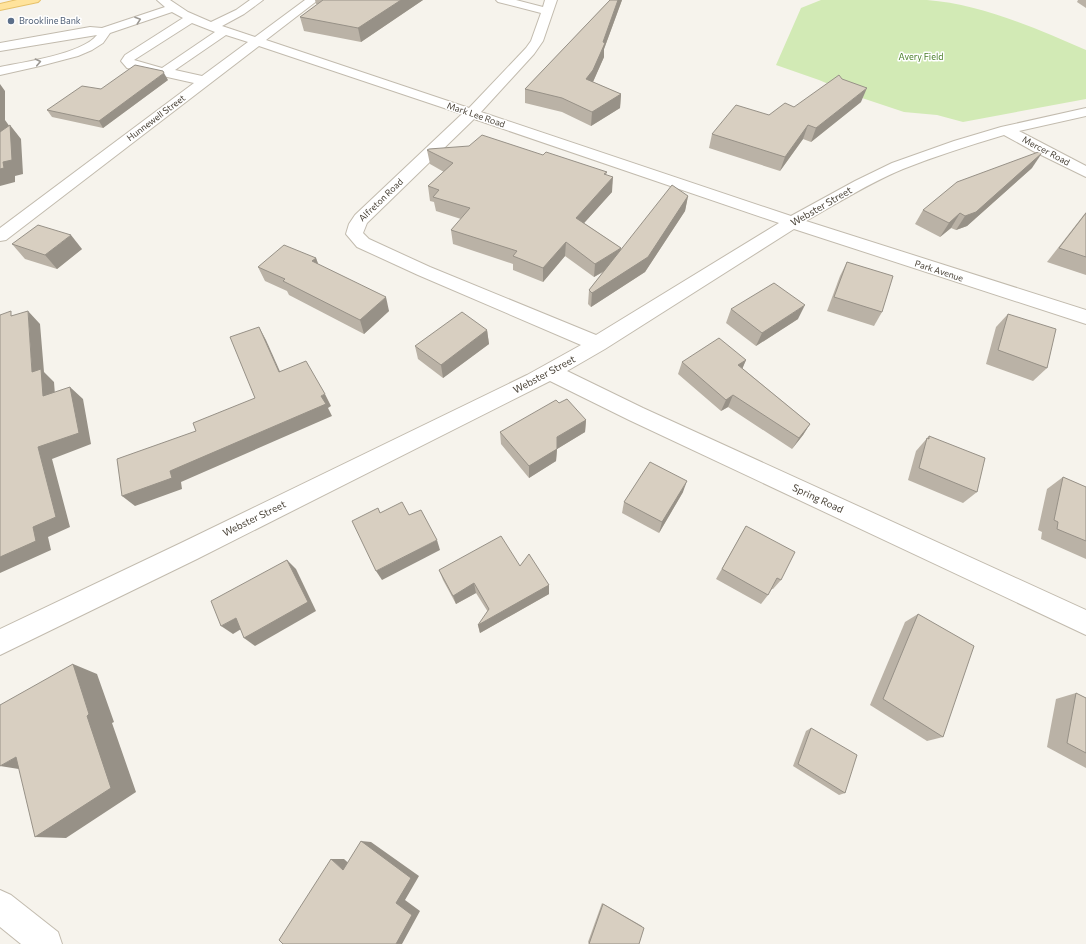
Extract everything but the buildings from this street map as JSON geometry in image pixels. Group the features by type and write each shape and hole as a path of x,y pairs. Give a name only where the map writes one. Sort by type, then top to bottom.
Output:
{"main road":[{"path":"0,7 34,0"}],"street":[{"name":"Mark Lee Road","path":"162,0 191,18 257,42 793,222"},
{"path":"164,72 257,0"},
{"name":"Hunnewell Street","path":"0,236 312,0"},
{"path":"502,0 549,6"},
{"name":"Alfreton Road","path":"549,6 537,41 530,51 471,113 361,219 355,228 354,234 363,243 424,271 598,344"},
{"path":"0,47 90,31 104,32 173,8"},
{"path":"191,18 129,58 127,61 132,65 205,81"},
{"path":"0,71 75,53 99,40 104,35 104,32"},
{"name":"Webster Street","path":"0,642 189,551 550,372 598,344 793,222 860,184 897,166 959,144 1006,130 1086,112"},
{"name":"Mercer Road","path":"1006,130 1086,172"},
{"name":"Park Avenue","path":"793,222 938,271 1086,317"},
{"name":"Spring Road","path":"550,372 636,414 1086,623"},
{"path":"0,906 46,944"}],"green space":[{"name":"Avery Field","path":"821,0 927,0 947,2 988,12 1028,26 1086,50 1086,99 963,122 937,115 904,112 859,97 819,80 776,65 801,8"}],"place":[{"name":"Brookline Bank","path":"11,21"}]}
